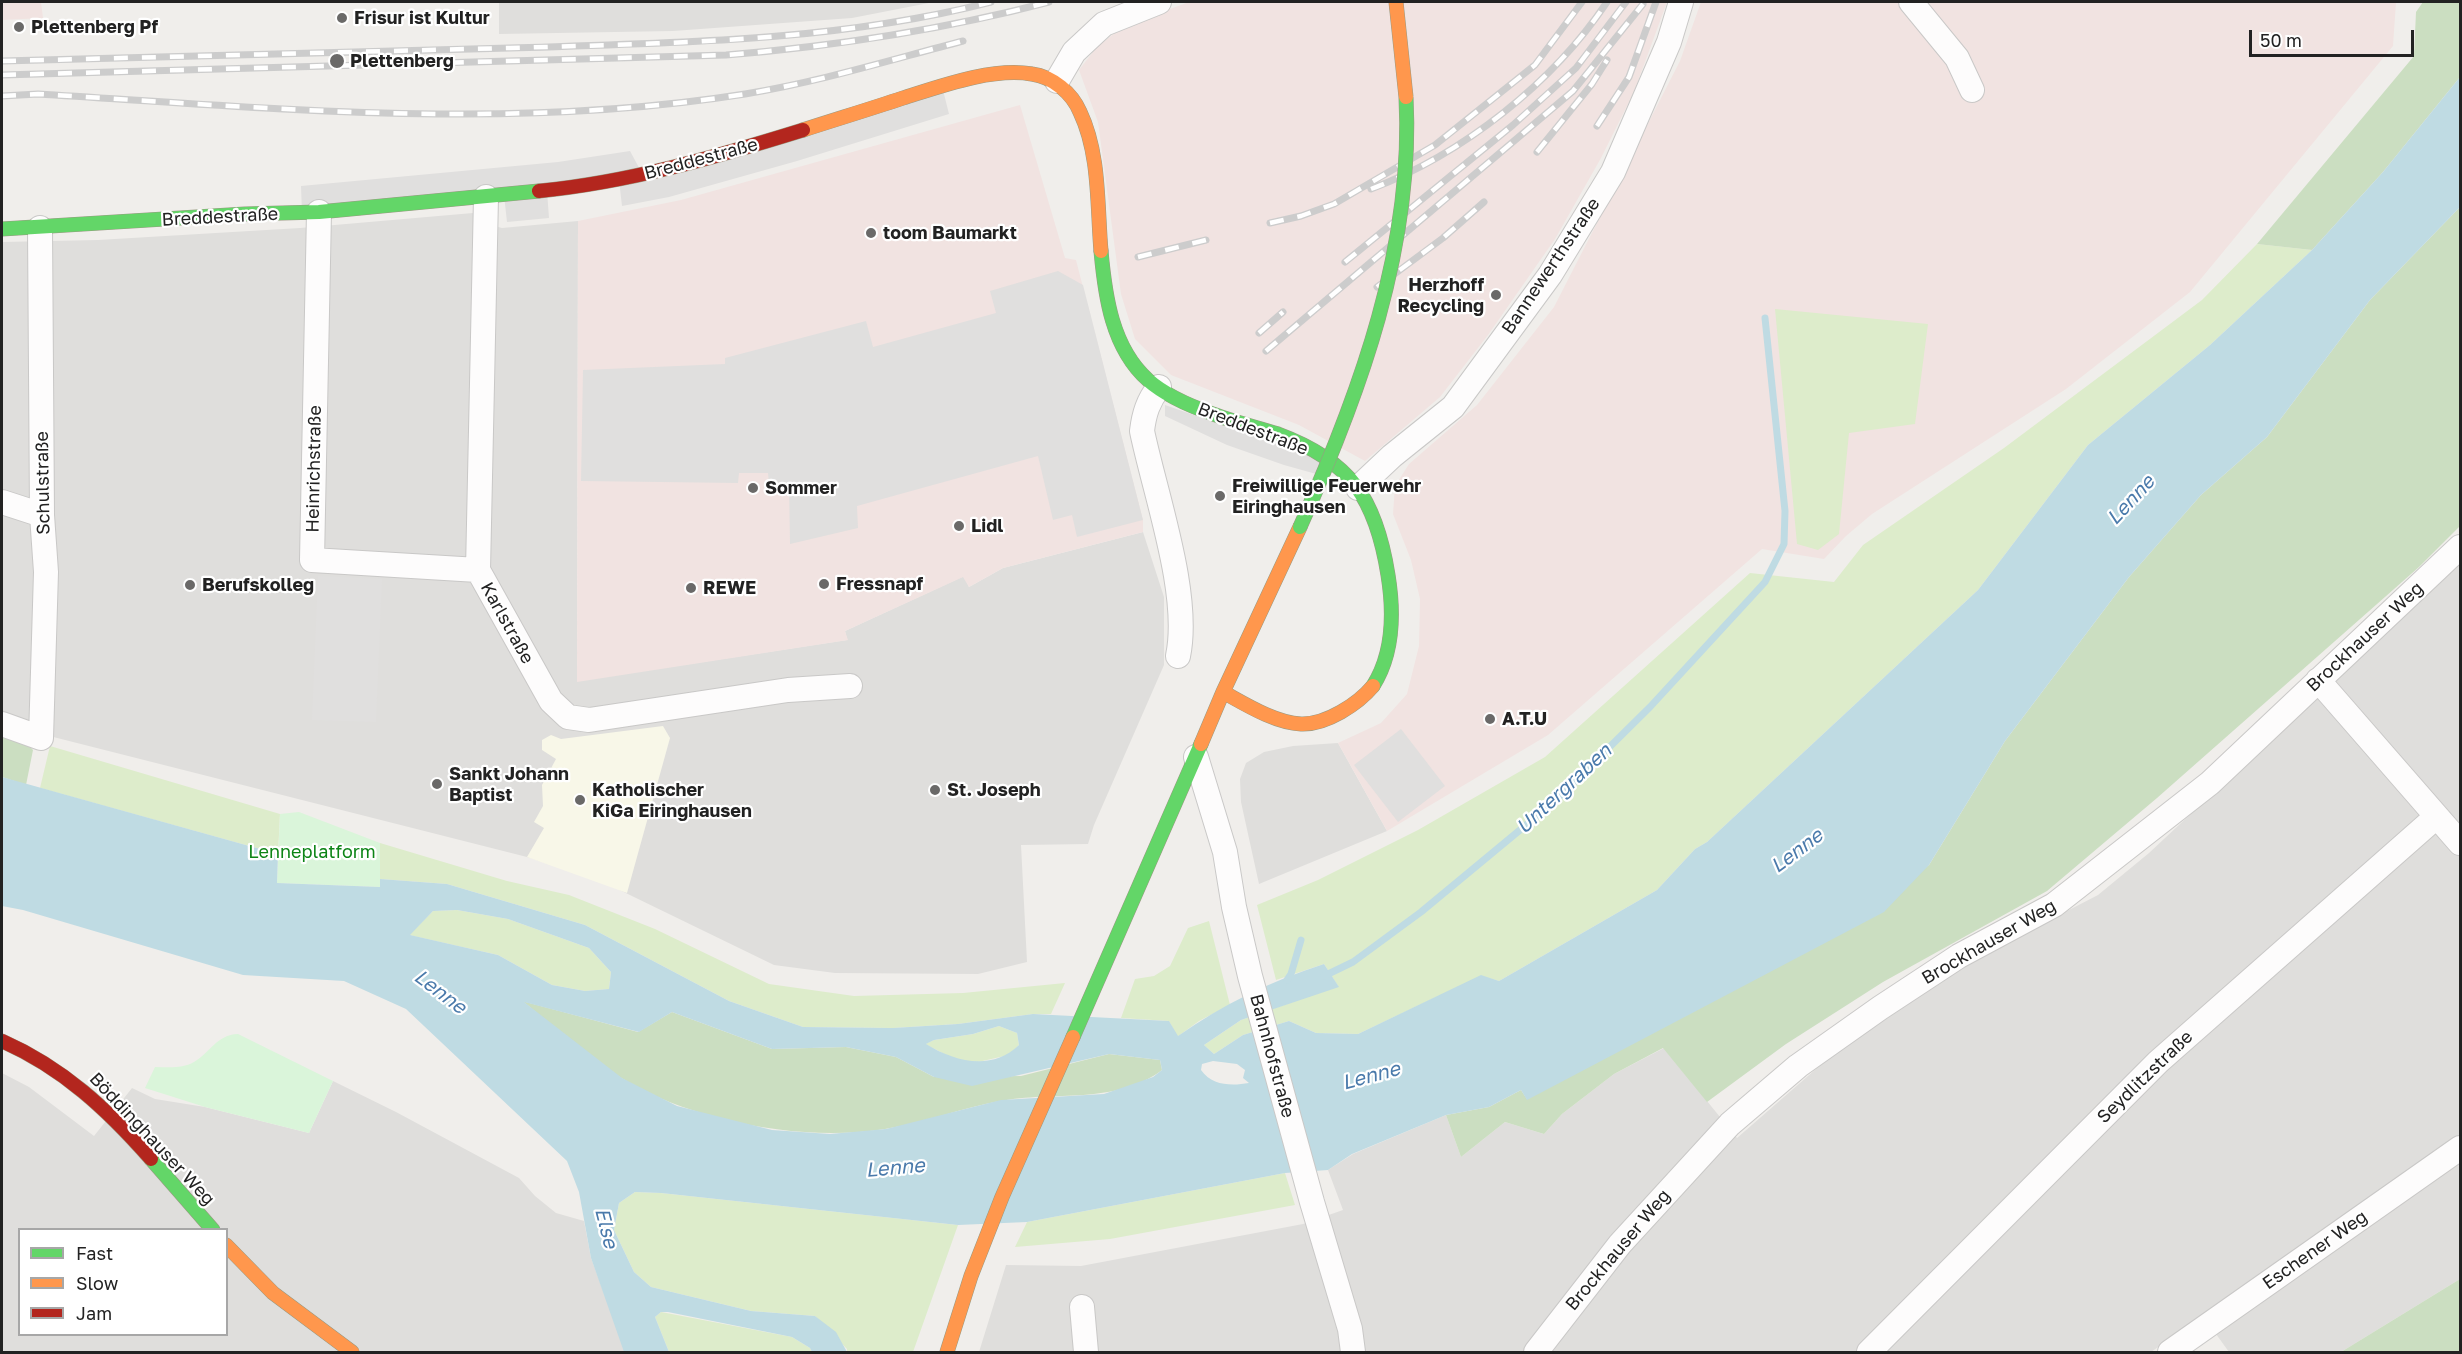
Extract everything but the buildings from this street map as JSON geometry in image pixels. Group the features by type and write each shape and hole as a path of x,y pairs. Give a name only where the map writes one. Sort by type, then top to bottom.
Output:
{"street":[{"path":"1057,81 1074,52 1104,24 1159,2"},
{"path":"947,1353 971,1276 1002,1197 1160,842 1223,692 1332,460 1361,376 1394,256 1407,146 1404,62 1396,2"},
{"name":"Bannewerthstraße","path":"1358,488 1392,456 1453,407 1550,275 1613,172 1669,42 1681,2"},
{"path":"1911,2 1957,58 1972,90"},
{"name":"Breddestraße","path":"2,228 40,228 244,214 319,212 486,196 619,180 705,161 942,86 978,77 1017,71 1057,81 1073,98 1084,115 1090,137 1106,295 1115,325 1138,369 1159,387 1189,404 1236,423 1273,433 1337,464 1358,488 1374,522 1389,573 1392,612 1384,668 1358,703 1338,716 1299,724 1248,706 1223,692"},
{"name":"Karlstraße","path":"486,196 478,570 551,701 568,717 589,720 788,690 850,686"},
{"name":"Heinrichstraße","path":"319,212 312,560 478,570"},
{"name":"Schulstraße","path":"2,724 41,738 46,572 42,515 40,228"},
{"path":"1159,387 1144,412 1142,431 1176,578 1182,636 1178,656"},
{"path":"2,501 42,515"},
{"name":"Brockhauser Weg","path":"1536,1353 1620,1244 1730,1124 1781,1080 1871,1014 1959,956 2054,905 2210,783 2460,547"},
{"path":"2318,680 2460,843"},
{"name":"Bahnhofstraße","path":"1196,757 1225,852 1234,907 1250,976 1312,1202 1350,1329 1353,1353"},
{"name":"Seydlitzstraße","path":"1869,1353 2158,1062 2436,817"},
{"name":"Böddinghauser Weg","path":"2,1041 20,1047 78,1086 117,1122 211,1228"},
{"name":"Eschener Weg","path":"2170,1353 2460,1148"},
{"path":"228,1247 273,1293 352,1353"},
{"path":"1082,1307 1086,1353"}],"shaded area":[{"path":"2,2 41,2 43,18 2,20"},
{"path":"499,2 934,2 852,18 673,31 499,34"},
{"path":"1189,2 1667,2 1634,92 1601,158 1555,239 1488,335 1440,397 1365,461 1299,425 1171,375 1135,339 1121,294 1098,122 1079,70 1096,48 1122,27"},
{"path":"1701,2 2396,2 2393,46 2190,292 2066,389 1872,514 1824,559 1762,549 1548,735 1387,831 1338,743 1381,723 1407,694 1419,646 1420,599 1411,560 1393,514 1395,486 1409,464 1477,405 1554,307 1680,61"},
{"path":"942,86 949,114 797,161 669,197 622,206 619,180 547,191 549,218 507,222 504,195 302,213 301,186 558,162 630,151 643,175"},
{"path":"1020,105 1065,258 1076,260 1143,520 1143,532 1003,568 969,587 963,577 845,631 848,640 577,682 578,221 681,200"},
{"path":"473,213 480,222 502,228 578,221 577,681 847,640 845,631 964,576 969,587 1003,568 1143,532 1164,597 1164,665 1094,825 1088,844 1021,845 1027,962 978,974 835,973 774,965 599,880 527,857 2,724 2,242 98,240 300,228"},
{"path":"1058,271 1083,285 1143,520 1077,537 1072,515 1053,520 1038,456 857,506 858,528 790,544 789,484 769,484 768,473 739,473 738,483 581,481 583,370 725,364 725,358 866,321 873,347 996,313 990,291"},
{"path":"1165,405 1335,464 1327,477 1284,465 1227,445 1165,416"},
{"path":"2460,562 2460,1279 2341,1352 2229,1352 2203,1316 2151,1352 979,1352 1006,1265 1081,1266 1303,1224 1343,1210 1328,1170 1353,1154 1446,1115 1461,1157 1505,1122 1544,1134 1562,1114 1614,1074 1664,1048 1737,1138 1832,1055 1982,955 2098,895 2149,853"},
{"path":"318,576 382,579 376,722 312,720"},
{"path":"663,726 670,738 627,893 527,857 544,828 534,822 543,806 542,785 556,759 542,750 542,740 551,735 561,739"},
{"path":"1401,729 1445,786 1398,822 1354,765"},
{"path":"1338,743 1387,831 1259,884 1241,802 1240,779 1246,763 1264,752 1293,746"},
{"path":"2,1073 29,1087 94,1136 132,1088 155,1099 205,1107 309,1133 333,1081 519,1178 535,1196 556,1213 584,1221 591,1258 626,1352 2,1352"}],"green space":[{"path":"2423,2 2460,2 2460,77 2383,172 2312,250 2257,244 2414,56 2416,12"},
{"path":"2460,207 2460,526 2419,567 2157,798 2047,891 1883,982 1786,1044 1707,1102 1663,1048 1614,1074 1562,1114 1544,1134 1505,1122 1461,1157 1446,1115 1489,1107 1521,1090 1527,1099 1929,865 2005,741 2129,577 2201,495 2267,437 2370,300"},
{"path":"2257,244 2312,250 2210,345 2088,445 1978,590 1707,842 1695,849 1657,890 1499,981 1481,976 1358,1034 1316,1033 1289,1021 1243,1035 1214,1054 1204,1045 1241,1020 1338,986 1324,964 1276,980 1257,905 1318,880 1418,830 1545,757 1750,573 1834,582 1863,545 2004,448 2202,300"},
{"path":"1775,309 1928,324 1915,424 1849,433 1839,534 1818,550 1797,544"},
{"path":"2,728 16,731 33,750 26,785 2,777"},
{"path":"50,746 280,814 278,854 40,788"},
{"name":"Lenneplatform","path":"299,812 380,843 380,887 277,883 280,814"},
{"path":"380,843 507,881 569,895 655,929 769,984 854,996 963,993 1065,983 1051,1014 893,1028 803,1027 729,1001 585,925 447,884 380,879"},
{"path":"457,910 508,919 589,948 611,972 609,989 585,991 552,985 498,955 409,935 433,911"},
{"path":"1209,921 1230,1005 1199,1021 1177,1037 1169,1021 1121,1018 1135,979 1154,976 1170,966 1188,928"},
{"path":"522,1001 638,1032 672,1012 772,1049 846,1047 896,1057 934,1077 1021,1076 1109,1054 1160,1060 1162,1070 1144,1081 1104,1093 1000,1101 885,1129 819,1133 785,1130 715,1117 651,1094 597,1062"},
{"path":"999,1026 1017,1033 1019,1045 1009,1055 978,1062 956,1060 925,1044 934,1040 973,1034"},
{"path":"238,1034 333,1081 309,1133 205,1107 145,1088 155,1067 185,1066 200,1058 224,1037"},
{"path":"1285,1173 1295,1205 1110,1239 1015,1247 1027,1222"},
{"path":"635,1192 958,1225 913,1352 847,1352 847,1349 815,1316 751,1311 651,1287 634,1272 614,1230 619,1203"},
{"path":"2460,1279 2460,1352 2341,1352"},
{"path":"661,1312 792,1337 810,1348 812,1352 669,1352 655,1317"}],"water":[{"path":"2460,77 2460,207 2370,300 2267,437 2201,495 2129,577 2005,741 1929,865 1884,912 1527,1100 1521,1090 1489,1107 1446,1115 1352,1154 1328,1170 1285,1173 1027,1222 958,1225 661,1193 635,1192 619,1203 614,1230 634,1272 651,1287 751,1311 815,1316 836,1332 847,1352 812,1352 810,1348 792,1337 661,1312 655,1317 669,1352 624,1352 591,1258 579,1192 567,1161 406,1009 344,981 243,975 23,910 2,906 2,777 278,854 277,883 380,887 380,879 447,884 585,925 729,1001 803,1027 893,1028 958,1024 1033,1014 1169,1021 1178,1036 1248,995 1324,964 1339,987 1241,1020 1204,1045 1214,1054 1243,1035 1289,1021 1316,1033 1358,1034 1481,975 1499,981 1657,890 1695,849 1707,842 1978,590 2088,445 2210,345 2312,250 2383,172","holes":["457,910 508,919 589,948 611,972 609,989 585,991 552,985 498,955 410,935 433,911","524,1002 639,1032 672,1012 772,1049 846,1047 896,1057 934,1077 972,1086 1109,1054 1160,1060 1162,1070 1153,1077 1104,1094 1001,1100 886,1129 830,1134 772,1130 677,1106 622,1078","999,1026 1017,1033 1019,1045 997,1058 973,1061 949,1055 926,1044 934,1040 973,1034","1213,1061 1237,1064 1245,1070 1243,1078 1249,1083 1223,1084 1217,1082 1201,1070 1202,1064"]}],"waterway":[{"name":"Untergraben","path":"1324,976 1353,962 1421,912 1555,801 1650,707 1765,582 1784,544 1785,511 1765,318"},
{"path":"1287,980 1301,940"}],"railway":[{"path":"2,61 692,42 813,33 873,25 991,2"},
{"path":"2,75 726,55 889,36 969,21 1049,2"},
{"path":"1270,223 1301,216 1334,204 1435,145 1535,65 1582,2"},
{"path":"1371,189 1439,156 1472,136 1503,113 1533,88 1560,60 1607,2"},
{"path":"1345,262 1513,125 1576,68 1626,2"},
{"path":"1597,126 1629,77 1656,2"},
{"path":"1266,351 1573,91 1643,4"},
{"path":"2,96 38,94 392,113 569,112 657,105 773,89 963,41"},
{"path":"1537,152 1592,84 1607,60"},
{"path":"1377,287 1443,238 1484,202"},
{"path":"1138,257 1206,240"},
{"path":"1259,333 1283,312"}],"traffic: fast":[{"path":"1300,527 1343,424 1362,371 1392,263 1401,208 1406,153 1406,97"},
{"path":"2,229 245,214 319,212 539,191"},
{"path":"1101,251 1108,303 1118,337 1126,353 1148,380 1170,396 1196,408 1278,434 1303,445 1342,470 1356,486 1367,504 1383,548 1391,603 1389,646 1373,686"},
{"path":"1073,1037 1201,744"},
{"path":"151,1159 211,1228"}],"traffic: slow":[{"path":"1396,2 1406,97"},
{"path":"803,130 934,88 984,75 1017,73 1040,76 1054,82 1067,92 1077,105 1086,128 1094,162 1101,251"},
{"path":"1201,744 1300,527"},
{"path":"1223,692 1271,717 1301,724 1321,721 1341,712 1359,700 1373,686"},
{"path":"947,1352 971,1276 1002,1197 1073,1037"},
{"path":"228,1247 273,1293 352,1352"}],"traffic: jam":[{"path":"539,191 640,175 705,159 803,130"},
{"path":"2,1041 45,1064 83,1091 118,1123 151,1159"}],"place":[{"name":"Frisur ist Kultur","path":"342,18"},
{"name":"Plettenberg Pf","path":"19,27"},
{"name":"Plettenberg","path":"337,61"},
{"name":"toom Baumarkt","path":"871,233"},
{"name":"Herzhoff Recycling","path":"1496,295"},
{"name":"Sommer","path":"753,488"},
{"name":"Freiwillige Feuerwehr Eiringhausen","path":"1220,496"},
{"name":"Lidl","path":"959,526"},
{"name":"Fressnapf","path":"824,584"},
{"name":"Berufskolleg","path":"190,585"},
{"name":"REWE","path":"691,588"},
{"name":"A.T.U","path":"1490,719"},
{"name":"Sankt Johann Baptist","path":"437,784"},
{"name":"St. Joseph","path":"935,790"},
{"name":"Katholischer KiGa Eiringhausen","path":"580,800"}],"water label":[{"name":"Lenne","path":"2131,500"},
{"name":"Lenne","path":"1797,851"},
{"name":"Lenne","path":"440,992"},
{"name":"Lenne","path":"1371,1076"},
{"name":"Lenne","path":"895,1168"},
{"name":"Else","path":"606,1228"}]}
